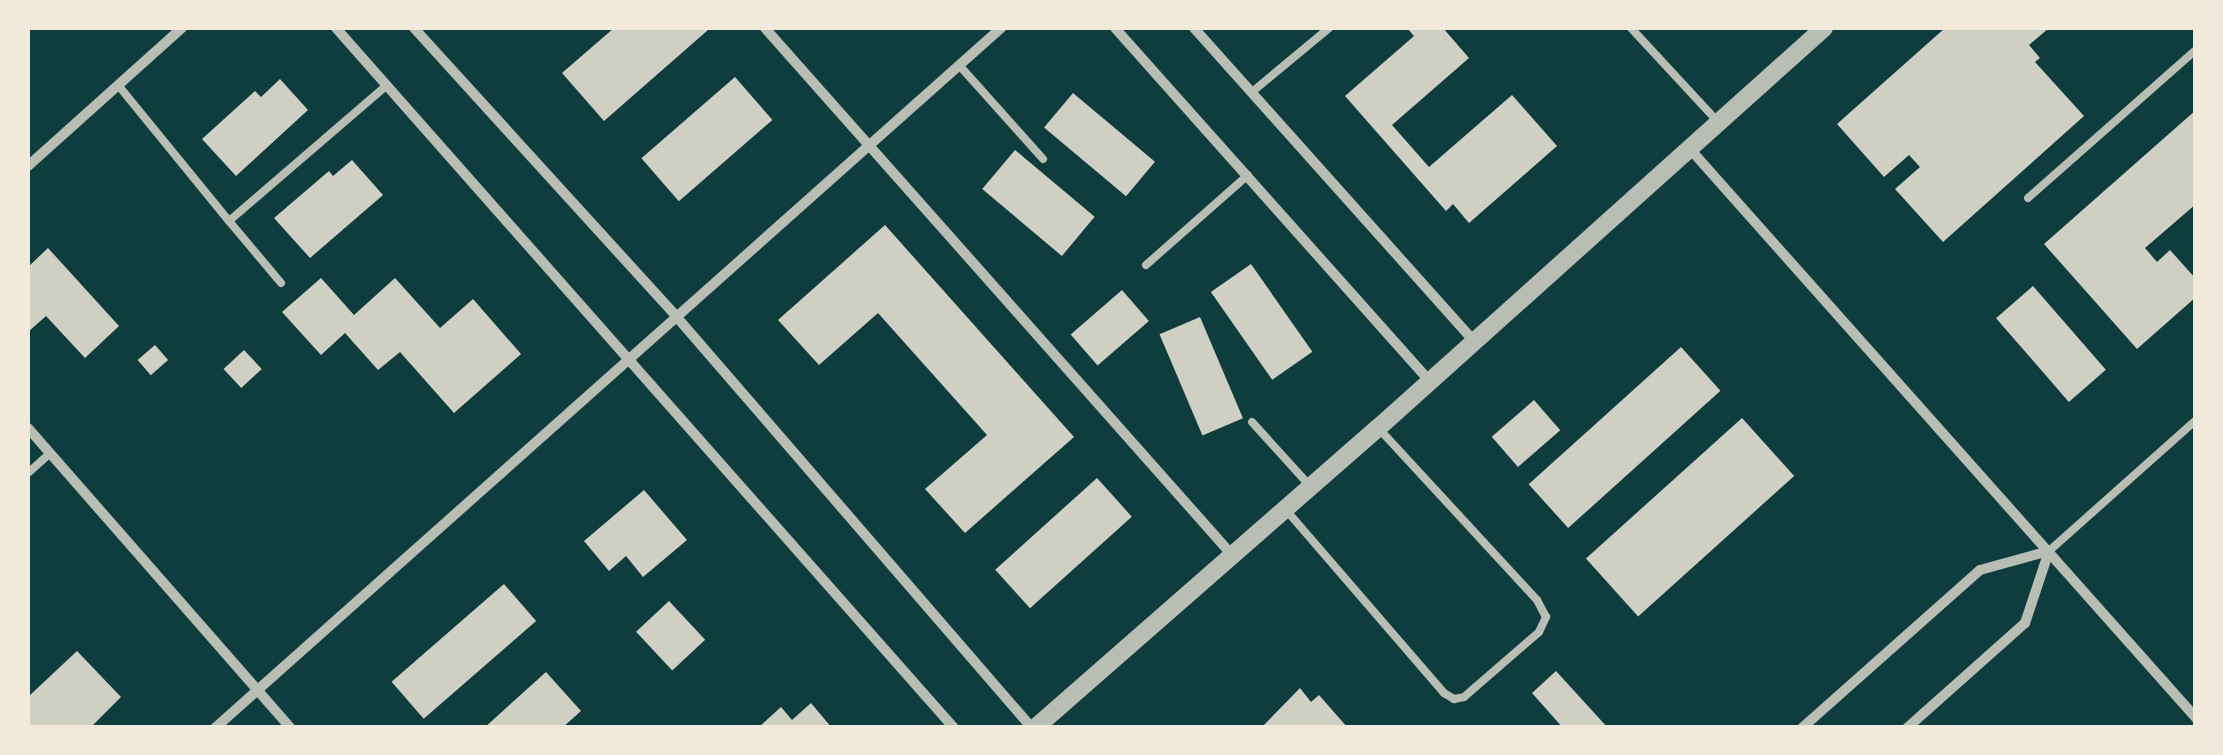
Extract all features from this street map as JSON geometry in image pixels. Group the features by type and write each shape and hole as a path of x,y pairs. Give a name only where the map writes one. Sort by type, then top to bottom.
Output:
{"street":[{"path":"28,166 182,28"},
{"path":"336,28 954,728"},
{"path":"414,28 674,315 1034,728 1286,510 1824,28"},
{"path":"765,28 1234,556"},
{"path":"215,728 674,315 1001,28"},
{"path":"1114,28 1428,379"},
{"path":"1194,28 1474,340"},
{"path":"1690,148 2196,718"},
{"path":"28,428 291,728"},
{"path":"1802,728 1980,570 2049,551"},
{"path":"1907,728 2025,623 2049,551"}],"lane":[{"path":"1252,92 1329,28"},
{"path":"1631,28 1718,123"},
{"path":"2028,198 2196,50"},
{"path":"959,65 1043,158"},
{"path":"118,85 282,283"},
{"path":"229,221 387,85"},
{"path":"1146,265 1248,175"},
{"path":"2049,551 2196,420"},
{"path":"1252,422 1311,487"},
{"path":"1286,510 1454,700 1464,698 1539,632 1546,617 1537,600 1378,428"},
{"path":"28,473 50,453"}],"building":[{"path":"614,28 708,30 604,121 562,73"},
{"path":"1407,28 1443,28 1469,58 1392,125 1429,167 1512,95 1557,146 1469,223 1453,204 1446,211 1345,96 1414,36"},
{"path":"1945,28 2049,28 2029,45 2040,58 2035,62 2084,116 1943,242 1895,189 1920,167 1909,155 1884,177 1837,124"},
{"path":"735,77 772,120 679,201 641,158"},
{"path":"280,79 308,110 236,176 202,139 255,91 261,97"},
{"path":"1073,93 1155,162 1126,196 1044,127"},
{"path":"2196,110 2196,204 2145,248 2157,262 2170,250 2196,279 2196,297 2137,349 2044,244"},
{"path":"1015,150 1095,217 1062,256 982,189"},
{"path":"352,160 383,195 310,258 274,218 329,171 333,176"},
{"path":"885,225 1074,437 965,533 925,489 987,435 878,313 819,365 778,320"},
{"path":"48,248 119,326 85,358 46,316 28,332 28,267"},
{"path":"1251,264 1312,352 1272,380 1211,292"},
{"path":"321,278 354,315 395,278 440,328 473,299 521,354 454,413 400,352 378,370 345,333 321,355 282,312"},
{"path":"2033,286 2106,370 2069,402 1996,318"},
{"path":"1122,290 1149,321 1098,366 1071,335"},
{"path":"1200,317 1243,418 1202,435 1159,334"},
{"path":"155,345 168,360 151,375 138,360"},
{"path":"1681,347 1720,391 1568,528 1529,484"},
{"path":"244,350 262,369 241,388 224,369"},
{"path":"1534,400 1560,430 1518,467 1492,437"},
{"path":"1742,418 1794,476 1638,616 1586,559"},
{"path":"1097,478 1132,517 1030,608 995,570"},
{"path":"644,490 687,540 643,577 626,556 609,571 584,541"},
{"path":"504,584 536,621 424,719 392,682"},
{"path":"669,601 705,640 672,670 636,632"},
{"path":"77,651 121,697 90,728 28,728 28,697"},
{"path":"1556,671 1608,728 1563,728 1532,693"},
{"path":"546,672 581,711 562,728 484,728"},
{"path":"1300,688 1311,702 1319,695 1348,728 1261,728"},
{"path":"811,703 832,728 758,728 781,707 792,720"}]}
